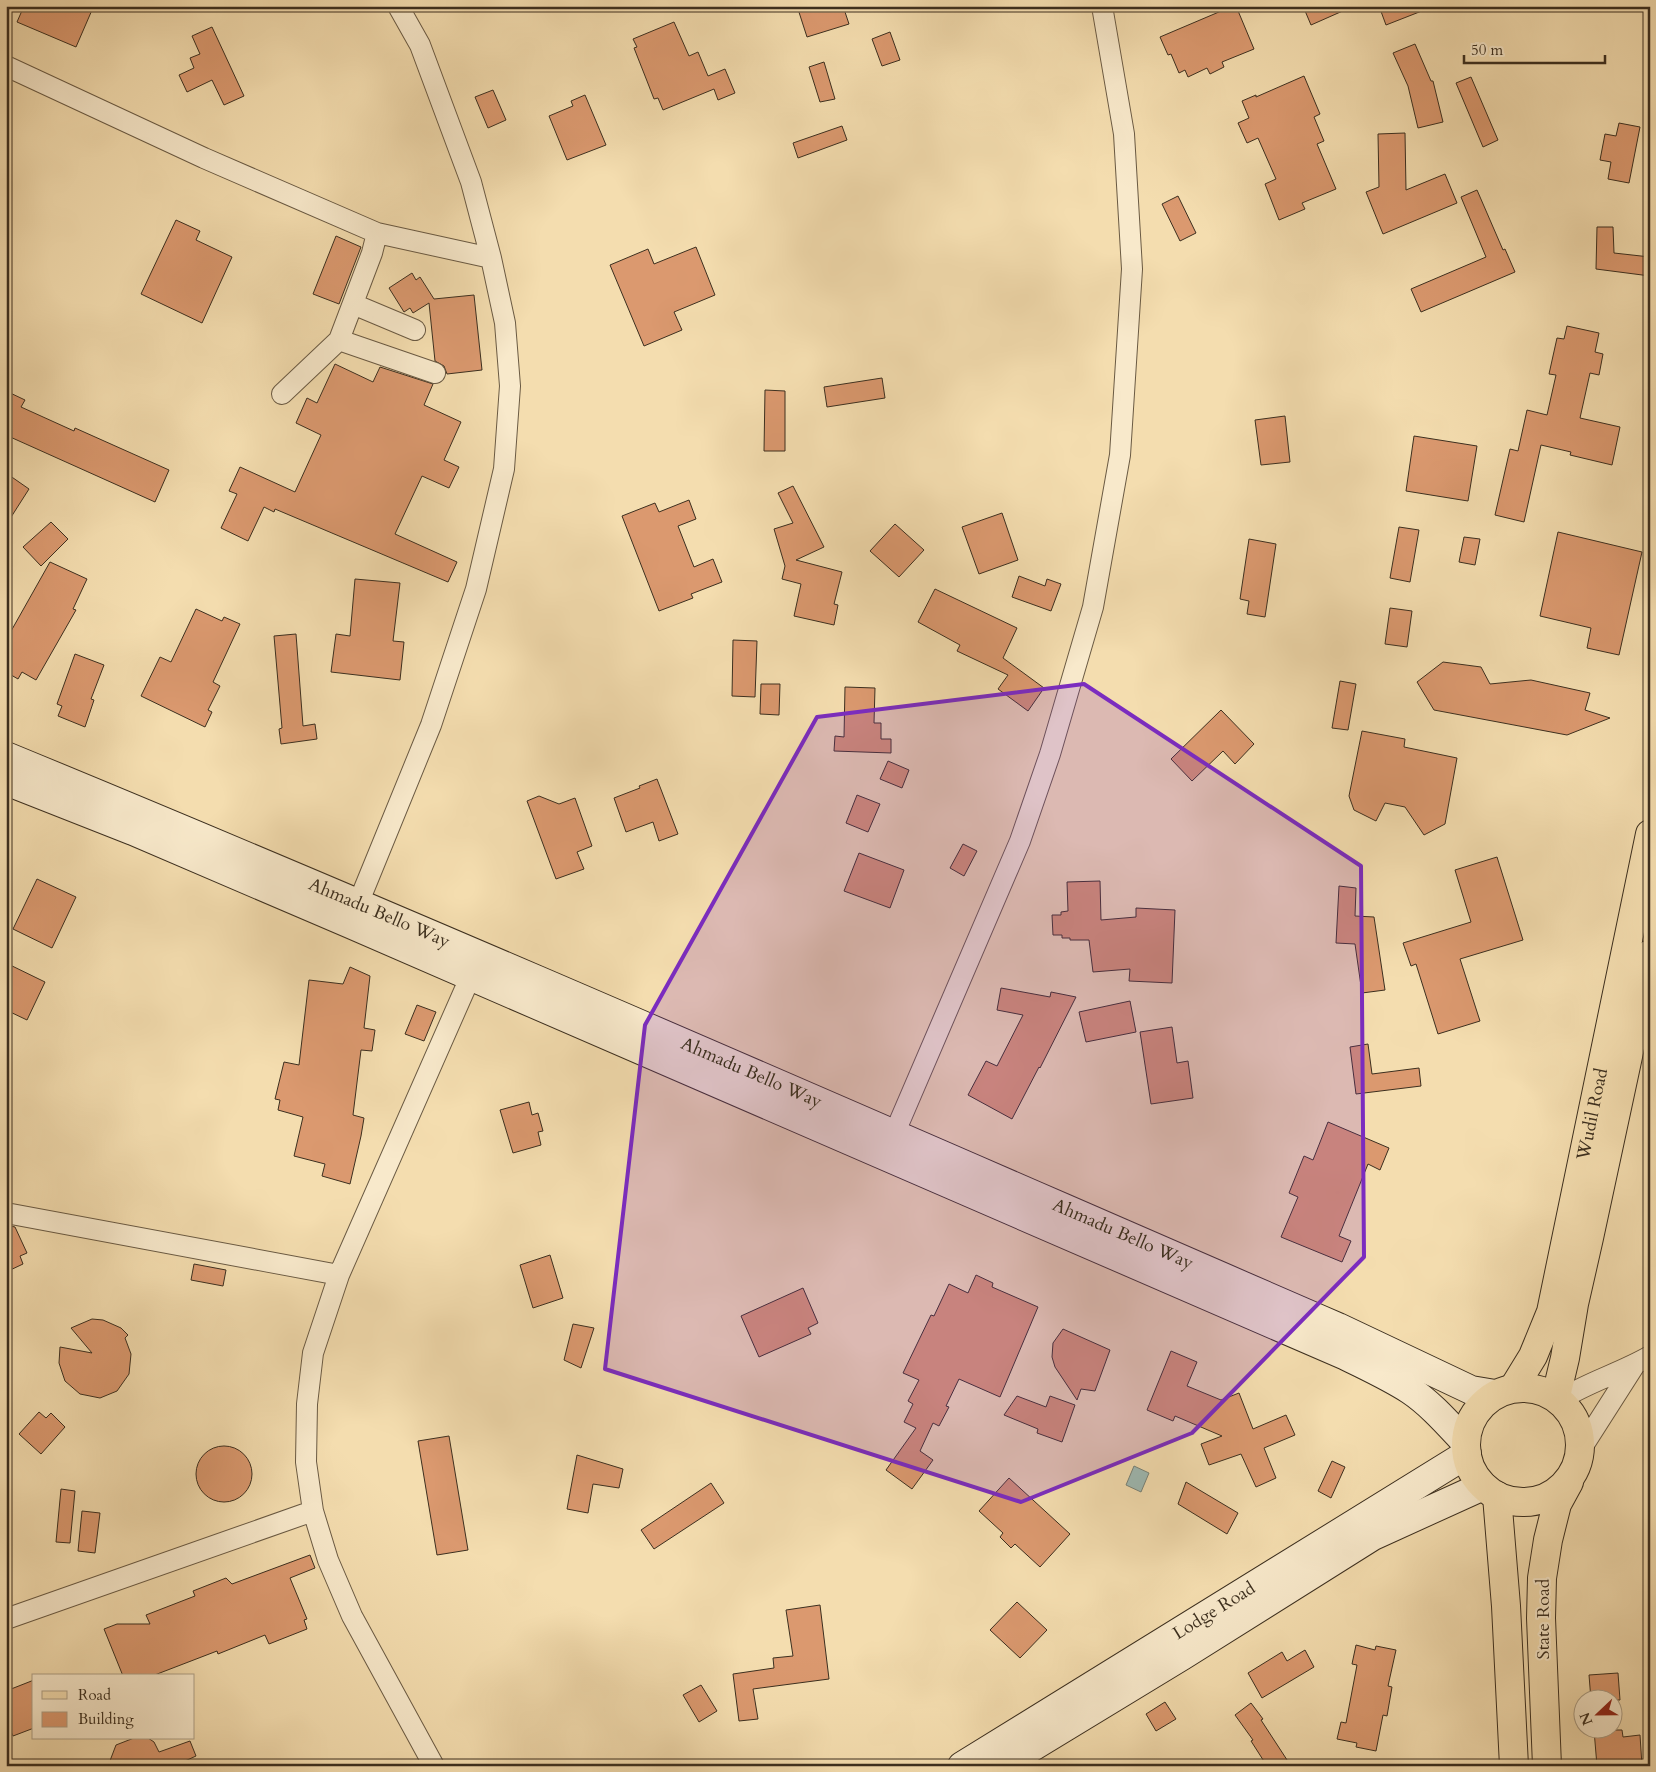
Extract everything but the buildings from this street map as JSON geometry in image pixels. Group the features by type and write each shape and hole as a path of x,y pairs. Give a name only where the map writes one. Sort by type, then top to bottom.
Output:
{"main road":[{"name":"Ahmadu Bello Way","path":"6,756 354,913 1034,1208 1338,1327 1471,1390 1505,1391"},
{"name":"Ahmadu Bello Way","path":"6,781 133,831 354,913"},
{"name":"Wudil Road","path":"1505,1391 1533,1356 1551,1312 1650,834"},
{"name":"Wudil Road","path":"1558,1398 1574,1304 1650,954"},
{"name":"Ahmadu Bello Way","path":"1034,1208 1384,1375 1412,1391 1450,1426 1466,1449"},
{"path":"1535,1388 1558,1398 1572,1413 1580,1430 1582,1449 1572,1477 1561,1489 1546,1498 1530,1502 1513,1502 1490,1491 1472,1471 1466,1449 1469,1424 1479,1407 1505,1391 1535,1388"},
{"name":"Lodge Road","path":"962,1766 1466,1449"},
{"name":"State Road","path":"1547,1766 1541,1618 1542,1578 1548,1540 1557,1504 1572,1477"},
{"name":"Lodge Road","path":"1001,1766 1182,1656 1373,1536 1490,1491"},
{"name":"State Road","path":"1490,1491 1506,1606 1514,1766"}],"street":[{"path":"354,913 434,716 476,589 504,468 510,386 505,323 491,258 471,182 420,45 398,6"},
{"path":"890,1146 1020,841 1050,754 1093,607 1120,455 1132,269 1124,134 1102,6"},
{"path":"6,66 204,158 377,234 491,258"},
{"path":"282,394 339,340 354,304 377,234"},
{"path":"354,304 416,330"},
{"path":"339,340 435,373"},
{"path":"434,1766 352,1616 328,1560 313,1511 306,1462 307,1404 313,1353 339,1275 475,966"},
{"path":"6,1212 339,1275"},
{"path":"1558,1398 1642,1361"},
{"path":"1582,1449 1642,1361"},
{"path":"6,1619 313,1511"}],"highlighted area":[{"path":"1084,684 1361,866 1364,1257 1192,1433 1021,1502 605,1369 645,1025 817,717"}],"water":[{"path":"1134,1466 1149,1473 1141,1492 1126,1485"}]}
